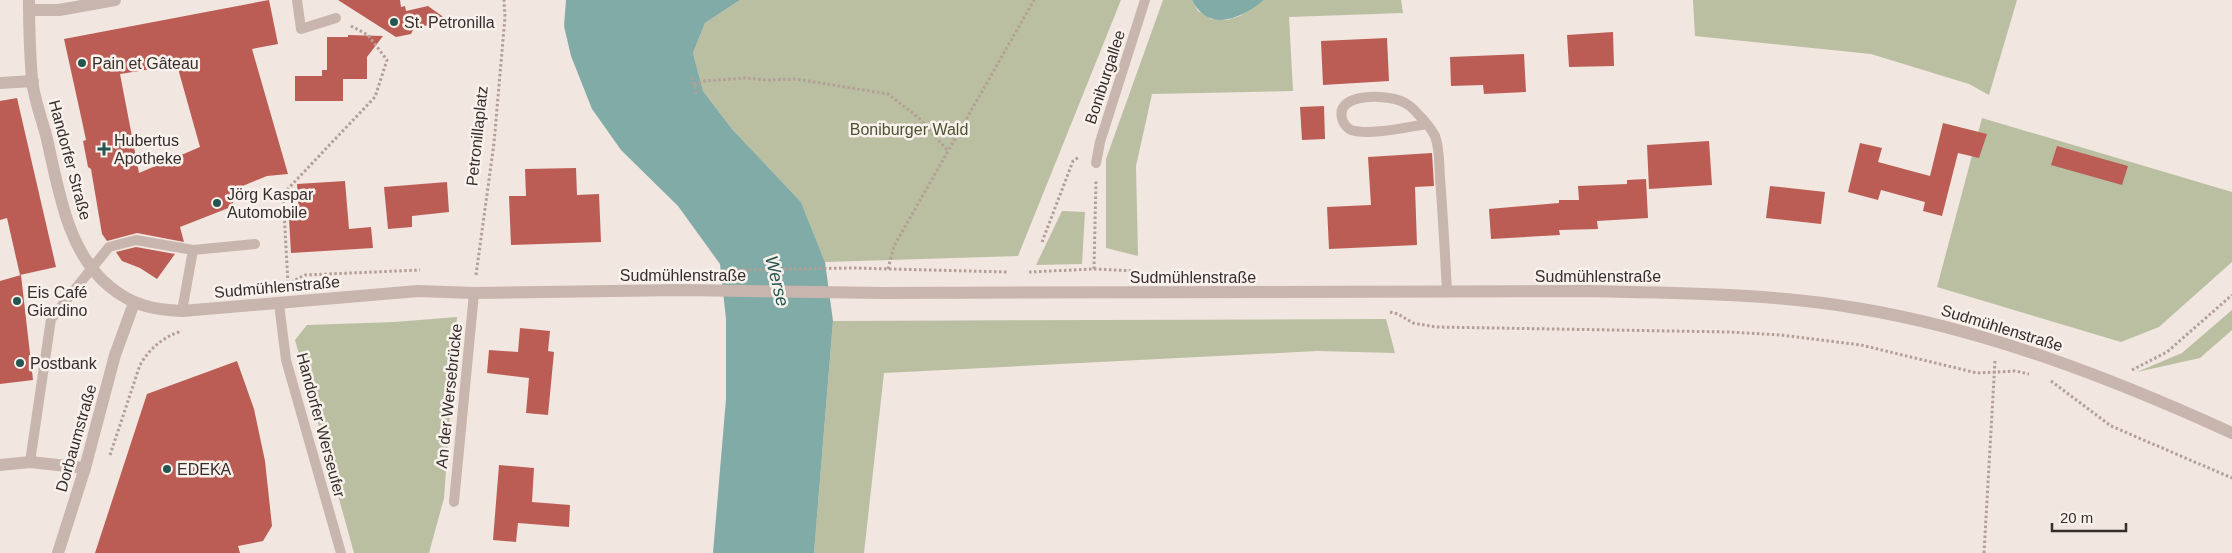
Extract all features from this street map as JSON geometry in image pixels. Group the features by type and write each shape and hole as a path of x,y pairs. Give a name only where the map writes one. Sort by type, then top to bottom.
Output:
{"street":[{"path":"29,5 60,10 115,0"},
{"name":"Handorfer Straße","path":"29,5 32,81 67,219 78,245 92,269 108,286 134,303"},
{"path":"0,83 32,81"},
{"name":"Sudmühlenstraße","path":"134,303 149,308 182,312 418,291 474,294 681,290 1683,293 1811,301 1912,319 2051,359 2176,407 2232,433"},
{"name":"Dorbaumstraße","path":"58,553 85,468 115,355 134,303"},
{"path":"0,465 30,462 85,468"}],"lane":[{"path":"296,0 301,29 336,18"},
{"name":"Boniburgallee","path":"1096,163 1100,142 1145,0"},
{"path":"1427,124 1358,131 1349,129 1343,121 1341,114 1343,106 1351,100 1382,97 1401,101 1416,111 1427,124 1435,136 1438,145 1447,292"},
{"path":"30,462 51,319 109,247 136,240 193,250 255,244"},
{"path":"182,312 193,250"},
{"name":"An der Wersebrücke","path":"454,502 474,294"},
{"name":"Handorfer Werseufer","path":"279,304 286,360 341,553"}],"path":[{"name":"Petronillaplatz","path":"468,274 476,275 494,143 504,0"},
{"path":"888,269 894,246 1034,0"},
{"path":"288,284 283,194 375,97 387,60 368,35 336,18"},
{"path":"691,77 697,94"},
{"path":"694,85 705,81 746,78 767,80 796,79 888,94 919,118 948,151"},
{"path":"1042,242 1073,161 1100,142"},
{"path":"1022,272 1094,269 1096,163"},
{"path":"736,270 852,268 1012,272"},
{"path":"281,285 288,284 305,275 422,270"},
{"path":"2130,372 2167,352 2232,295"},
{"path":"1382,312 1391,312 1413,323 1436,327 1730,332 1781,335 1861,345 1978,373 2015,371 2036,375"},
{"path":"107,464 140,365 147,352 159,341"},
{"path":"1984,553 1993,372"},
{"path":"2043,378 2068,392 2110,426 2232,478"}],"green space":[{"name":"Boniburger Wald","path":"740,0 1121,0 1018,256 825,262 801,202 732,129 703,91 693,53 705,23"},
{"path":"1163,0 1192,0 1198,11 1211,19 1227,20 1240,16 1264,0 1401,0 1403,13 1289,17 1293,91 1152,94 1136,166 1138,256 1106,248 1106,159"},
{"path":"1693,0 2017,0 1989,95 1969,84 1871,54 1695,36"},
{"path":"1982,118 2232,192 2232,262 2159,327 2121,342 1937,287"},
{"path":"1062,211 1085,212 1082,264 1036,265"},
{"path":"2232,310 2232,330 2200,358 2137,372 2182,353"},
{"path":"457,317 444,498 429,553 354,553 295,340 307,325 394,322"},
{"path":"1386,319 1395,353 1317,351 884,373 864,553 814,553 833,321"}],"water":[{"name":"Werse","path":"566,0 740,0 705,23 693,53 703,91 732,129 801,202 825,262 833,321 814,553 713,553 726,399 726,319 720,264 678,206 621,150 592,109 571,56 564,26"},
{"path":"1192,0 1264,0 1236,17 1216,20 1207,17"}],"building":[{"path":"269,0 278,44 252,49 288,174 267,176 240,187 231,207 180,227 184,242 137,233 107,241 102,234 91,169 88,167 83,141 86,140 64,39","holes":["177,65 200,147 139,173 120,74"]},
{"name":"St. Petronilla","path":"338,0 400,0 401,7 405,6 406,11 428,6 449,21 414,28 411,34 396,37"},
{"path":"1613,32 1614,66 1569,67 1567,35"},
{"path":"348,35 383,36 367,57 367,79 343,79 343,101 295,101 295,76 322,76 322,70 327,70 327,37 348,37"},
{"path":"1387,38 1389,81 1323,85 1321,41"},
{"path":"1524,54 1526,92 1484,94 1483,85 1451,86 1450,57"},
{"path":"17,98 56,267 20,275 7,218 0,220 0,101"},
{"path":"1324,106 1325,139 1302,140 1300,107"},
{"path":"1943,123 1987,134 1979,158 1958,153 1942,216 1923,211 1925,202 1881,190 1878,200 1848,192 1860,143 1882,148 1878,162 1930,176"},
{"path":"1709,141 1712,185 1649,189 1647,145"},
{"path":"2057,146 2128,166 2122,185 2051,165"},
{"path":"1432,153 1434,186 1415,187 1417,245 1329,249 1327,207 1371,205 1368,157"},
{"path":"576,168 577,195 599,194 601,242 511,245 509,196 526,196 525,169"},
{"path":"1646,179 1648,218 1597,221 1598,229 1559,230 1560,235 1491,239 1489,209 1559,203 1559,200 1579,200 1578,186 1627,184 1627,180"},
{"path":"345,181 349,229 371,227 373,248 291,253 289,218 299,217 297,184"},
{"path":"447,182 449,212 412,216 412,227 388,229 384,187"},
{"path":"1770,186 1825,192 1821,224 1766,218"},
{"path":"136,247 175,254 157,279 140,268 122,261 116,252"},
{"path":"21,275 33,380 0,384 0,281"},
{"path":"520,328 550,331 548,351 554,352 548,415 526,413 529,378 487,373 489,350 518,352"},
{"path":"237,361 254,409 265,461 272,526 263,541 238,546 240,553 95,553 147,394"},
{"path":"499,465 534,468 532,502 570,505 569,527 518,523 516,542 493,540"}],"place":[{"name":"St. Petronilla","path":"394,22"},
{"name":"Pain et Gâteau","path":"82,63"},
{"name":"Hubertus Apotheke","path":"104,149"},
{"name":"Jörg Kaspar Automobile","path":"217,203"},
{"name":"Eis Café Giardino","path":"17,301"},
{"name":"Postbank","path":"20,363"},
{"name":"EDEKA","path":"167,469"}]}
